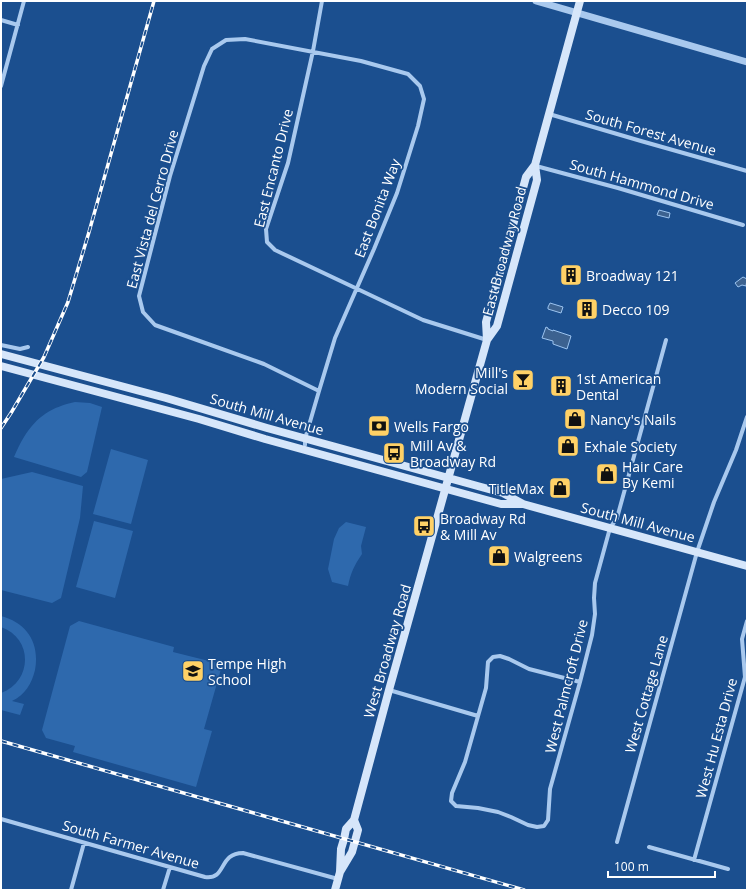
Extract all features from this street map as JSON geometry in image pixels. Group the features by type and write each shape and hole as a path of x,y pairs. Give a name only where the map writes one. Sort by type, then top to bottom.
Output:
{"main road":[{"name":"East Broadway Road","path":"446,489 468,403 487,340 486,322 526,177 535,165 550,114 580,1"},
{"name":"South Mill Avenue","path":"1,354 173,400 305,442 503,493 523,504 747,566"},
{"name":"South Mill Avenue","path":"1,366 199,419 264,439 501,504 523,504"},
{"name":"West Broadway Road","path":"339,876 341,849 346,829 354,820 446,489"},
{"name":"West Broadway Road","path":"334,890 339,876 352,852 358,830 354,820"}],"street":[{"path":"1,86 24,1"},
{"name":"East Encanto Drive","path":"322,1 288,163 266,229 267,242 275,250 423,320 487,340"},
{"path":"536,1 747,62"},
{"path":"1,20 18,25"},
{"name":"East Vista del Cerro Drive","path":"312,51 245,39 226,40 212,49 204,66 170,176 139,296 143,312 155,325 270,367 318,391"},
{"name":"East Bonita Way","path":"305,442 318,391 335,338 397,192 418,126 424,99 420,86 408,74 361,61 312,51"},
{"name":"South Forest Avenue","path":"550,114 747,171"},
{"name":"South Hammond Drive","path":"535,165 743,225"},
{"name":"West Palmcroft Drive","path":"478,716 465,762 452,793 451,801 456,806 498,812 528,825 537,827 544,826 548,820 550,789 592,635 595,614 595,583 610,528 617,518 666,340"},
{"path":"1,345 20,349 28,348"},
{"name":"West Cottage Lane","path":"617,842 697,552 714,502 736,450 747,417"},
{"name":"West Hu Esta Drive","path":"694,860 745,677 742,638 747,621"},
{"path":"389,690 478,716 486,688 488,662 493,657 500,656 509,658 529,669 580,682"},
{"name":"South Farmer Avenue","path":"1,819 206,877 212,877 220,872 228,857 243,852 339,876"},
{"path":"71,890 84,842"},
{"path":"649,846 728,869"},
{"path":"163,890 170,867"}],"shaded area":[{"path":"659,210 670,213 669,218 657,215"},
{"path":"743,277 747,279 746,286 742,285 738,287 735,283"},
{"path":"550,303 563,307 561,313 548,309"},
{"path":"546,327 553,331 571,336 567,349 553,344 553,341 542,338"},
{"path":"75,402 90,403 102,407 87,472 81,477 14,457 24,437 34,423 52,410"},
{"path":"111,449 148,460 131,524 93,514"},
{"path":"32,472 83,486 80,518 61,598 52,603 1,590 1,479"},
{"path":"94,521 133,531 115,598 76,587"},
{"path":"346,522 366,527 361,546 362,554 353,569 348,586 332,582 328,569 334,539 339,528"},
{"path":"1,616 10,619 25,629 30,636 35,651 35,670 32,679 24,692 12,701 24,704 20,715 1,710 1,693 12,687 19,679 24,670 25,660 24,650 19,640 12,633 1,627"},
{"path":"79,621 174,647 173,652 217,663 221,669 204,729 212,731 196,787 73,752 75,746 46,738 42,730 70,626"}],"railway":[{"path":"1,428 44,357 68,302 154,1"},
{"path":"1,741 524,890"}],"place":[{"name":"Broadway 121","path":"571,275"},
{"name":"Decco 109","path":"587,309"},
{"name":"Mill's Modern Social","path":"523,380"},
{"name":"1st American Dental","path":"561,386"},
{"name":"Nancy's Nails","path":"575,419"},
{"name":"Wells Fargo","path":"379,426"},
{"name":"Exhale Society","path":"568,446"},
{"name":"Mill Av & Broadway Rd","path":"394,453"},
{"name":"Hair Care By Kemi","path":"607,474"},
{"name":"TitleMax","path":"560,488"},
{"name":"Broadway Rd & Mill Av","path":"424,526"},
{"name":"Walgreens","path":"499,556"},
{"name":"Tempe High School","path":"193,671"}]}
